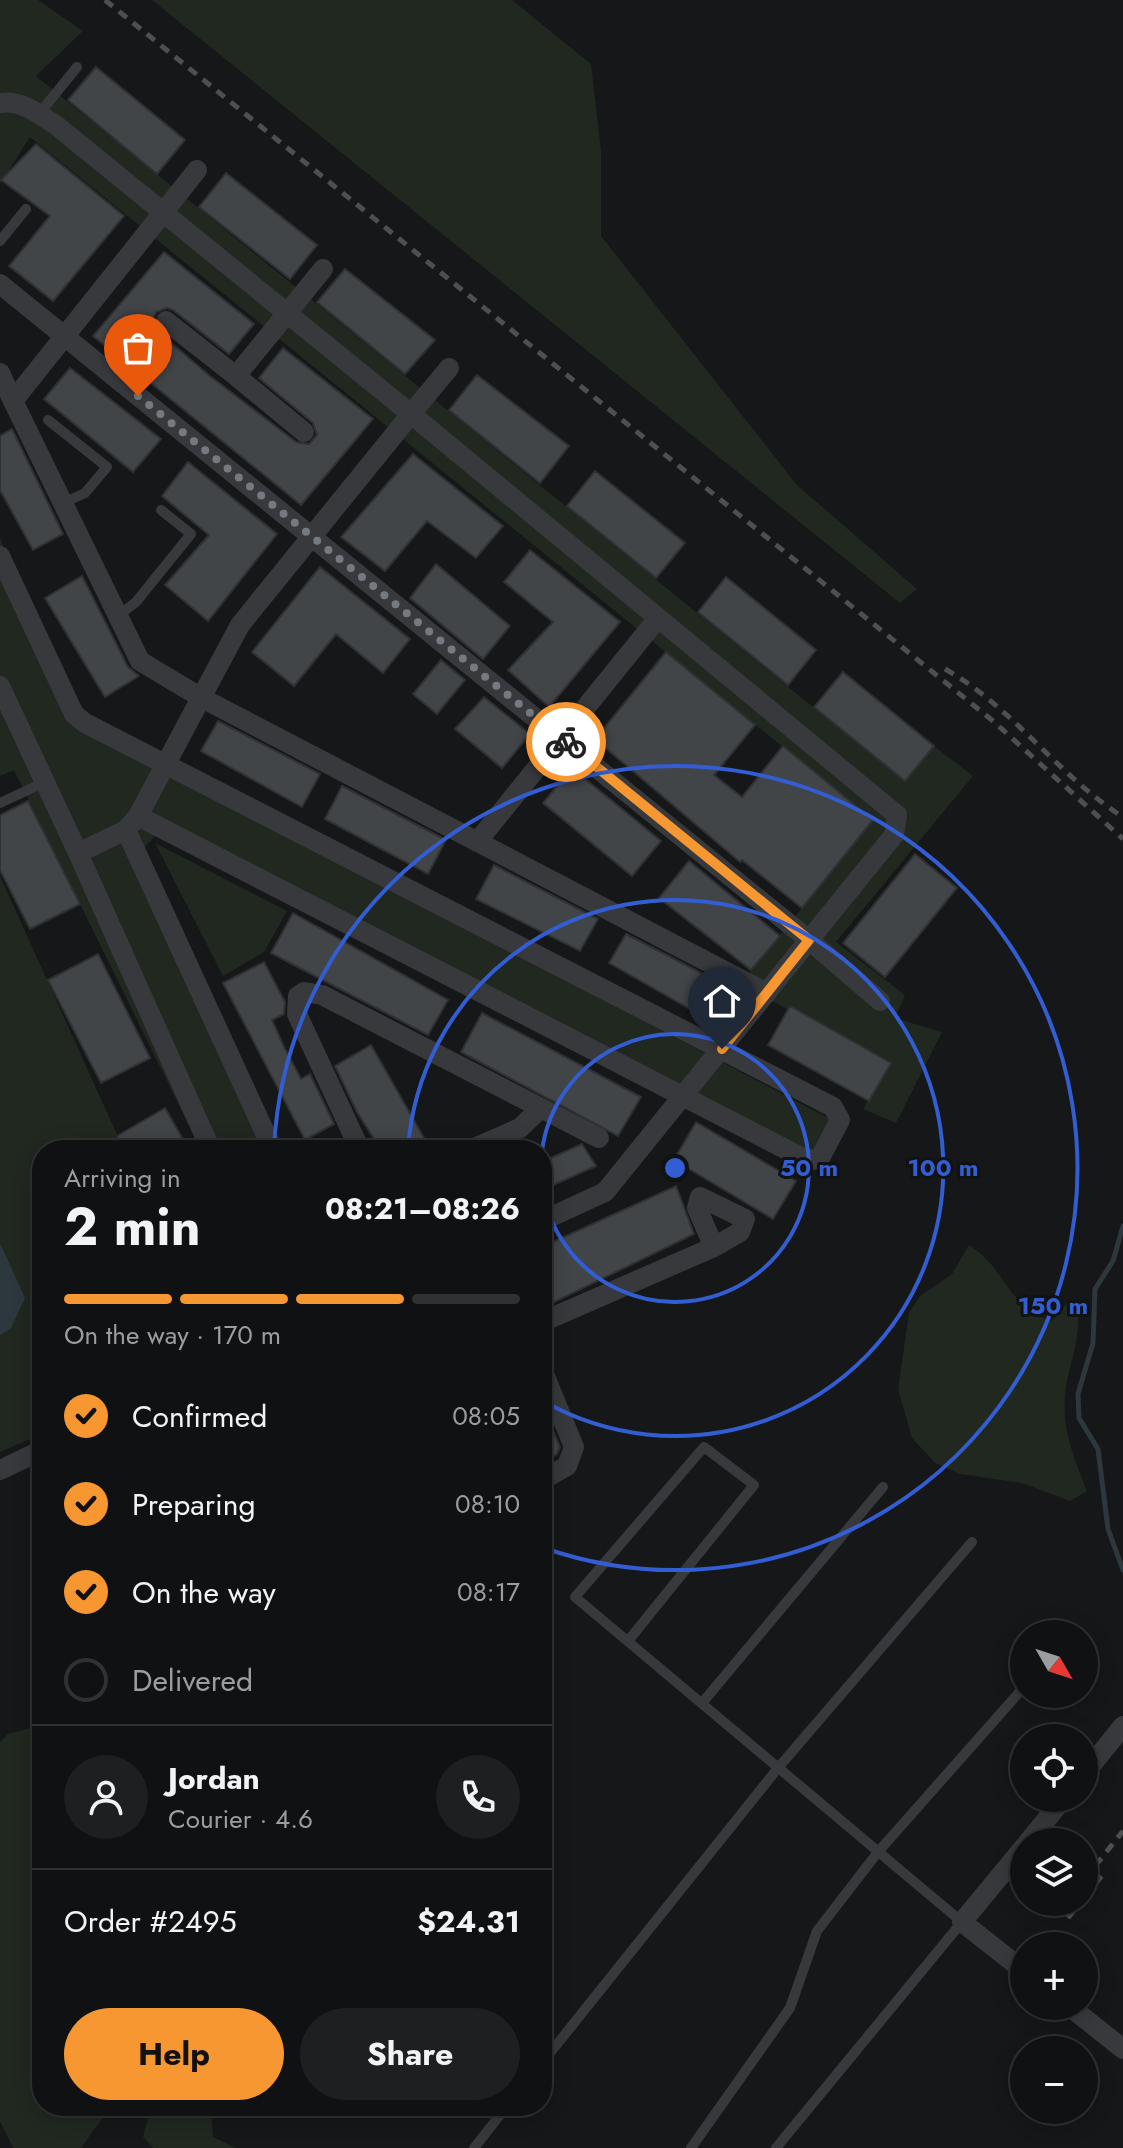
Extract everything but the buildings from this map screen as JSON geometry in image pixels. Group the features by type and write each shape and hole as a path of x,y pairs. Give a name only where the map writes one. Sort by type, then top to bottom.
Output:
{"street":[{"path":"0,103 12,101 39,114 163,212 897,815 894,835 605,1192 552,1216"},
{"path":"13,401 197,170"},
{"path":"236,376 285,311 323,269"},
{"path":"0,284 809,940 880,1001"},
{"path":"166,321 304,432"},
{"path":"78,853 132,823 240,625 449,368"},
{"path":"0,373 140,661 200,697 767,993"},
{"path":"0,556 74,714 164,766 722,1049 839,1112 840,1120 820,1158 812,1160 799,1156 685,1096 132,823"},
{"path":"477,842 658,618"},
{"path":"0,686 207,1140"},
{"path":"132,823 269,1140"},
{"path":"355,1140 297,1014 298,996 304,992 322,995 599,1138"},
{"path":"493,1140 520,1128 541,1108"},
{"path":"552,1318 714,1247"},
{"path":"552,1393 574,1447 567,1466 552,1474"},
{"path":"0,1470 32,1455"},
{"path":"1098,1757 1123,1726"},
{"path":"1039,1828 1053,1812"},
{"path":"1010,1864 962,1922 1010,1960"},
{"path":"1087,2020 1123,2049"}],"lane":[{"path":"39,114 77,67"},
{"path":"0,241 26,209"},
{"path":"48,420 107,467 85,493 63,503"},
{"path":"118,616 136,602 191,534 161,510"},
{"path":"0,803 45,782"},
{"path":"628,1641 754,1485 704,1447 575,1597 962,1922 776,2148"},
{"path":"702,1703 883,1487"},
{"path":"552,2050 778,1768 972,1542"},
{"path":"691,2148 790,2008 817,1931 878,1852 1010,1703"},
{"path":"474,2148 499,2116"}],"shaded area":[{"path":"0,0 38,0 83,31 36,76 904,781 934,746 973,776 836,942 905,995 895,1018 942,1032 896,1123 863,1109 890,1063 734,981 751,971 873,820 30,137 0,184"},
{"path":"152,0 512,0 591,64 601,151 601,236 797,485 917,589 900,603"},
{"path":"0,538 71,719 830,1119 814,1155 165,825 133,860 262,1140 196,1140 14,770 0,776"},
{"path":"155,843 287,911 264,952 223,976"},
{"path":"0,876 119,1140 32,1140 32,1438 0,1452"},
{"path":"0,1243 25,1298 11,1328 0,1335"},
{"path":"969,1245 991,1264 1016,1297 1037,1315 1052,1321 1066,1304 1077,1305 1077,1336 1066,1386 1065,1414 1073,1453 1087,1491 1070,1501 1022,1483 960,1474 935,1463 912,1438 898,1389 909,1313 920,1296 952,1274"},
{"path":"32,1728 32,2116 104,2116 81,2148 13,2148 0,2121 0,1742 8,1734"},
{"path":"148,2116 212,2116 213,2137 236,2148 153,2148 143,2137"}],"waterway":[{"path":"1123,1226 1113,1261 1095,1289 1093,1343 1078,1394 1079,1418 1098,1449 1108,1529 1123,1570"}],"railway":[{"path":"105,0 993,721 1123,839"},
{"path":"945,669 992,702 1077,782 1123,817"},
{"path":"1098,1862 1123,1831"},
{"path":"1098,1880 1104,1873"}],"way so far":[{"path":"138,396 566,742"}],"route":[{"path":"566,742 809,940 722,1049"}]}
